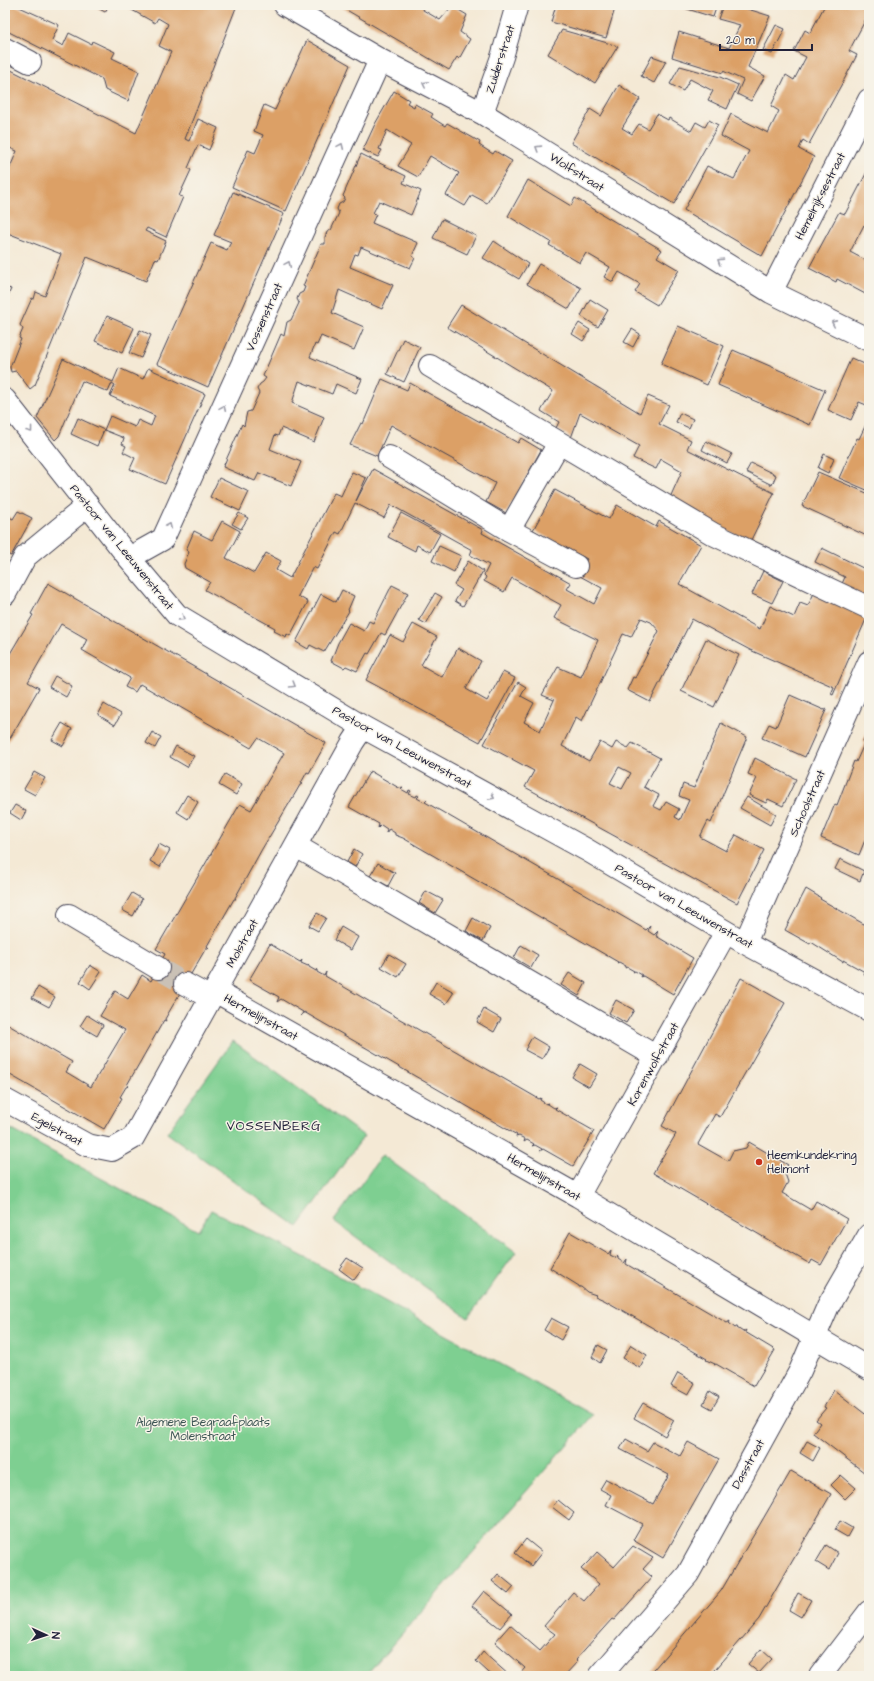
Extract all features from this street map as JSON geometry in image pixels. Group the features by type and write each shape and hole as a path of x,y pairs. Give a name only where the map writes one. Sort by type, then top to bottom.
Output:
{"street":[{"name":"Wolfstraat","path":"284,5 380,60 482,113 771,292 869,340"},
{"name":"Zuiderstraat","path":"482,113 502,57 517,5"},
{"path":"5,49 30,62"},
{"name":"Vossenstraat","path":"129,558 163,539 380,60"},
{"name":"Hemelrijksestraat","path":"771,292 869,100"},
{"path":"430,366 713,534 869,608"},
{"name":"Pastoor van Leeuwenstraat","path":"5,400 129,558 177,615 363,727 588,850 745,943 869,1010"},
{"path":"509,530 559,443"},
{"path":"389,457 509,530 576,566"},
{"path":"5,594 25,557 88,504"},
{"name":"Schoolstraat","path":"745,943 869,662"},
{"name":"Molstraat","path":"112,1150 133,1138 363,727"},
{"path":"296,846 657,1057"},
{"path":"69,915 158,968"},
{"name":"Korenwolfstraat","path":"578,1196 726,932"},
{"name":"Hermelijnstraat","path":"185,984 213,994 578,1196 869,1368"},
{"name":"Egelstraat","path":"5,1100 87,1145 112,1150"},
{"name":"Dasstraat","path":"600,1676 688,1574 800,1371 816,1338 828,1306 869,1235"},
{"path":"820,1676 869,1612"}],"green space":[{"path":"233,1041 364,1136 298,1227 167,1133"},
{"name":"Algemene Begraafplaats Molenstraat","path":"5,1126 198,1231 211,1210 306,1258 593,1415 365,1676 5,1676"},
{"path":"382,1155 516,1252 468,1318 334,1221"}],"building":[{"path":"5,5 15,5 59,25 52,40 63,46 69,33 91,44 92,41 115,52 112,58 139,71 128,101 105,90 102,79 5,30"},
{"path":"92,5 109,5 105,12"},
{"path":"123,5 237,5 185,139 189,141 198,119 218,128 209,150 198,145 188,168 191,170 179,196 183,197 166,237 147,228 145,231 166,241 158,260 155,259 146,281 87,257 35,385 30,389 16,371 11,372 10,367 21,339 19,338 23,329 20,325 32,298 34,299 36,292 45,296 61,254 5,232 5,179 17,151 5,146 5,67 136,133 171,52 159,46 168,24 158,18 155,23"},
{"path":"338,5 425,5 423,10 440,20 452,6 467,15 460,32 470,39 459,59 457,57 449,70"},
{"path":"556,5 616,5 606,38 551,22"},
{"path":"685,5 717,5 713,17 684,8"},
{"path":"723,5 735,5 770,16 748,67 765,76 751,101 737,94 743,80 723,71 723,73 672,57 679,32 729,48 740,25 718,19"},
{"path":"825,5 867,5 869,6 869,13 849,51 857,55 809,144 803,140 799,149 814,157 762,256 684,210 707,166 734,179 749,151 721,136 731,114 768,133 779,111 771,106 786,75 794,80 806,57 794,51 805,30 810,33"},
{"path":"776,25 785,29 772,54 763,50"},
{"path":"562,30 618,46 595,83 548,54"},
{"path":"307,40 350,65 286,211 232,187 248,150 255,153 263,135 254,131 264,105 275,110"},
{"path":"652,56 666,61 654,83 641,76"},
{"path":"680,66 720,77 738,85 727,109 708,100 713,91 690,79 683,91 670,84"},
{"path":"619,85 640,99 622,128 632,134 639,124 648,129 657,114 668,120 669,118 691,131 696,122 705,127 709,120 718,125 674,204 571,143 590,109 601,116"},
{"path":"394,91 409,100 407,103 414,107 415,104 433,114 431,117 445,126 447,123 480,142 479,145 493,154 495,151 512,161 487,203 472,195 465,206 446,195 459,173 430,156 418,177 398,166 411,145 387,130 379,149 382,150 378,157 363,150 375,124"},
{"path":"361,154 406,176 403,183 421,191 411,215 379,201 373,213 376,214 372,223 418,243 412,256 415,258 410,268 361,247 358,255 355,254 350,267 393,285 382,309 339,290 332,313 364,327 354,350 321,336 317,345 315,344 310,357 362,379 356,393 336,384 332,394 299,381 292,403 324,417 314,442 281,428 278,436 275,435 270,449 301,462 291,486 259,473 255,481 223,467 242,424 244,426 247,412 251,411 259,393 257,389 266,378 263,376 281,334 284,336 287,322 291,320 299,303 297,299 299,294 303,292 305,287 303,286 321,244 325,244 327,232 331,230 339,213 337,209 339,204 343,202 345,198 343,196"},
{"path":"869,168 869,228 864,225 850,252 869,262 869,296 837,279 836,282 809,268 839,212 845,214"},
{"path":"528,180 571,206 575,198 662,250 657,257 679,270 657,305 635,292 640,284 619,272 613,282 604,277 610,267 586,253 580,263 549,245 551,242 508,216"},
{"path":"233,192 284,214 208,387 157,364 211,243 227,250 231,242 214,235"},
{"path":"442,219 476,236 467,254 433,238"},
{"path":"494,241 528,264 519,279 483,258"},
{"path":"539,264 581,288 569,309 527,284"},
{"path":"5,287 11,289 5,302"},
{"path":"590,299 608,310 598,327 581,316"},
{"path":"461,305 640,413 648,396 669,405 659,424 691,440 687,449 774,493 750,542 668,502 682,471 661,459 656,469 633,458 639,446 580,413 571,438 556,428 559,422 541,411 553,391 447,327"},
{"path":"107,316 134,328 122,353 95,341"},
{"path":"579,323 590,330 583,341 572,334"},
{"path":"678,326 724,346 707,385 661,364"},
{"path":"632,329 640,334 633,347 624,342"},
{"path":"140,330 151,335 141,358 129,353"},
{"path":"403,339 420,347 404,382 387,374"},
{"path":"733,350 825,390 810,425 718,385"},
{"path":"851,358 869,366 869,406 859,402 851,420 828,410"},
{"path":"63,359 113,382 119,368 143,379 148,368 205,394 165,484 130,469 135,458 123,452 126,446 122,444 124,438 104,430 110,416 135,427 138,420 151,426 155,416 110,396 115,385 112,383 108,392 82,381 59,436 55,440 37,418"},
{"path":"382,379 407,390 410,383 518,443 521,438 541,450 506,513 486,502 495,483 391,425 377,456 350,445 361,423 363,424"},
{"path":"680,413 693,419 689,428 676,422"},
{"path":"78,418 104,430 97,446 71,434"},
{"path":"869,418 869,491 839,478 857,438 859,439"},
{"path":"706,441 732,454 727,463 702,450"},
{"path":"824,454 834,459 828,473 818,468"},
{"path":"751,463 776,475 772,485 746,472"},
{"path":"373,469 483,530 482,533 571,583 567,589 594,604 602,588 578,575 587,559 533,530 555,490 609,519 617,505 656,527 659,521 701,545 679,584 760,629 770,606 794,617 800,603 808,606 814,593 867,617 833,695 831,694 834,687 750,650 692,619 650,702 627,690 633,677 635,678 659,631 651,622 641,618 631,637 623,634 582,721 576,717 562,746 589,761 600,742 612,749 616,742 628,748 632,743 660,758 644,787 659,795 653,806 661,810 666,802 679,809 675,817 680,820 689,800 679,796 683,784 694,788 721,723 747,737 711,823 708,821 700,837 726,851 736,835 764,850 737,903 525,787 534,771 484,744 518,682 526,687 521,696 534,703 524,722 540,731 554,700 542,695 558,667 581,677 598,640 554,618 561,605 512,578 504,592 484,581 486,577 484,575 489,565 470,555 472,550 391,505 384,518 355,503 340,534 336,532 317,569 313,567 298,596 308,602 290,636 287,634 286,637 274,631 275,628 205,590 210,582 185,568 184,564 189,552 186,550 194,531 212,540 222,521 240,531 226,558 254,573 266,553 281,561 276,570 290,578 334,493 341,496 352,472 366,478 356,501","holes":["619,767 631,773 622,789 610,783"]},
{"path":"818,472 869,494 869,537 802,506"},
{"path":"219,478 249,492 240,511 210,497"},
{"path":"18,511 32,518 11,556 5,553 5,515 13,519"},
{"path":"239,513 248,518 241,529 232,524"},
{"path":"401,513 440,534 430,552 417,545 415,551 388,537"},
{"path":"439,546 461,556 454,572 432,561"},
{"path":"822,548 869,571 869,600 841,586 845,577 815,562"},
{"path":"468,561 483,571 463,606 455,601 462,590 454,585"},
{"path":"763,571 783,581 772,603 752,594"},
{"path":"48,583 326,743 309,773 307,772 301,783 303,784 300,785 262,849 235,898 236,899 234,899 207,946 209,948 206,948 165,1019 166,1021 164,1020 127,1085 129,1086 126,1087 120,1097 122,1098 104,1129 5,1072 5,1023 72,1062 66,1072 91,1087 125,1030 100,1016 115,991 128,999 142,975 151,981 165,954 156,949 240,804 251,810 284,753 258,738 251,748 140,684 135,692 125,687 130,678 82,650 87,639 61,624 28,682 39,688 5,747 5,662 33,615 31,614"},
{"path":"392,585 408,593 385,635 381,633 357,671 346,666 344,668 331,661 338,643 349,623 364,631 369,621 373,623"},
{"path":"342,590 354,596 348,610 349,611 324,652 310,645 308,649 296,642 321,594 336,602"},
{"path":"435,593 442,597 426,624 419,620"},
{"path":"413,624 437,637 421,665 442,677 458,648 481,661 466,689 487,701 503,672 515,678 480,742 366,680 390,635 403,642"},
{"path":"706,639 739,655 714,707 681,691"},
{"path":"55,676 72,686 66,697 49,687"},
{"path":"790,695 824,710 827,708 805,757 762,738 769,724 776,727"},
{"path":"104,704 121,714 115,725 98,715"},
{"path":"62,723 72,729 63,746 52,740"},
{"path":"869,727 869,830 859,855 821,838 835,804 837,805 854,761 856,762 865,742 863,741"},
{"path":"152,732 161,737 155,748 146,743"},
{"path":"176,746 194,756 187,767 170,757"},
{"path":"755,758 796,779 783,806 768,799 766,803 749,795 757,778 748,774"},
{"path":"370,771 399,788 403,787 401,789 408,793 409,790 411,791 409,794 416,797 417,795 419,796 417,798 424,802 427,800 425,802 646,930 650,926 648,931 654,935 658,931 656,936 693,958 673,994 643,976 641,977 642,975 635,971 633,972 634,971 627,967 625,968 626,966 619,962 617,963 618,962 403,838 395,835 395,833 389,829 386,833 387,829 381,825 378,828 379,824 349,807"},
{"path":"34,772 45,778 35,795 24,789"},
{"path":"225,774 242,784 236,795 219,785"},
{"path":"187,795 198,802 188,819 177,812"},
{"path":"747,797 776,814 770,825 740,808"},
{"path":"15,805 26,811 21,820 10,813"},
{"path":"159,844 170,850 160,867 150,861"},
{"path":"354,849 362,854 355,867 347,862"},
{"path":"840,859 864,871 860,881 835,869"},
{"path":"378,863 395,873 388,886 370,876"},
{"path":"806,889 821,898 820,899 869,927 869,977 864,974 865,972 843,960 843,962 811,942 810,944 785,930"},
{"path":"426,891 443,900 435,913 419,903"},
{"path":"132,893 142,899 133,916 122,910"},
{"path":"317,913 326,918 318,931 309,926"},
{"path":"473,918 490,928 483,941 466,931"},
{"path":"341,927 358,937 351,950 334,940"},
{"path":"270,944 300,962 302,960 301,963 308,966 309,965 309,967 316,971 317,969 317,972 324,976 326,972 325,976 539,1099 541,1098 540,1100 546,1104 549,1103 548,1104 554,1108 557,1107 555,1109 594,1131 573,1166 543,1149 540,1151 542,1149 535,1145 532,1146 534,1144 527,1140 524,1142 525,1139 519,1136 516,1137 517,1135 304,1012 301,1016 303,1012 281,999 277,1002 279,997 249,980"},
{"path":"521,945 538,955 531,968 514,958"},
{"path":"389,954 406,964 398,977 381,967"},
{"path":"90,965 101,972 90,989 80,982"},
{"path":"569,973 586,983 579,996 561,985"},
{"path":"741,978 785,1003 720,1117 715,1114 698,1144 728,1161 733,1151 746,1148 749,1142 788,1165 784,1171 788,1182 782,1193 811,1210 816,1201 847,1219 821,1265 812,1260 810,1264 653,1173 676,1134 662,1126"},
{"path":"436,982 454,992 446,1004 429,994"},
{"path":"38,987 55,997 49,1007 32,998"},
{"path":"616,1000 634,1010 626,1023 609,1013"},
{"path":"484,1009 501,1019 494,1032 477,1022"},
{"path":"87,1015 103,1025 97,1036 80,1026"},
{"path":"532,1037 549,1047 542,1059 525,1050"},
{"path":"580,1064 597,1074 589,1087 572,1077"},
{"path":"570,1232 608,1254 611,1250 610,1255 616,1258 618,1256 618,1259 624,1263 627,1259 626,1264 727,1323 730,1321 729,1323 735,1328 738,1326 737,1328 743,1332 746,1330 745,1332 775,1350 754,1386 716,1364 714,1365 715,1364 706,1360 707,1359 595,1296 596,1295 587,1292 550,1268"},
{"path":"347,1258 363,1268 354,1280 339,1269"},
{"path":"551,1318 568,1327 561,1340 544,1330"},
{"path":"598,1345 607,1350 600,1363 592,1357"},
{"path":"631,1345 647,1355 640,1368 623,1358"},
{"path":"678,1373 695,1383 688,1395 671,1386"},
{"path":"834,1390 869,1417 869,1476 813,1433 820,1423 816,1420 826,1408 824,1407"},
{"path":"710,1391 719,1397 712,1409 703,1404"},
{"path":"643,1403 674,1420 665,1436 634,1418"},
{"path":"626,1439 647,1451 653,1442 680,1456 688,1442 719,1459 663,1558 633,1540 642,1524 606,1505 611,1495 600,1489 606,1479 653,1504 669,1475 620,1449"},
{"path":"807,1441 820,1448 813,1461 800,1453"},
{"path":"791,1471 831,1494 759,1619 710,1676 648,1676 721,1591"},
{"path":"841,1475 856,1488 845,1499 831,1485"},
{"path":"558,1500 574,1513 569,1520 552,1507"},
{"path":"840,1521 852,1528 847,1537 835,1530"},
{"path":"526,1539 542,1552 531,1566 515,1553"},
{"path":"826,1545 838,1553 829,1570 816,1562"},
{"path":"633,1546 653,1558 643,1569 652,1577 614,1620 612,1619 576,1659 578,1661 564,1676 518,1676 525,1668 495,1642 510,1625 540,1651 555,1634 544,1626 573,1592 584,1601 599,1584 581,1569 597,1552 614,1567"},
{"path":"498,1574 514,1587 508,1594 492,1581"},
{"path":"484,1591 512,1614 500,1628 472,1606"},
{"path":"798,1593 811,1600 801,1617 789,1610"},
{"path":"761,1649 772,1659 759,1673 748,1664"},
{"path":"483,1652 510,1676 493,1676 488,1672 476,1661"}],"tunnel":[{"path":"158,968 185,984"}],"place":[{"name":"Heemkundekring Helmont","path":"759,1162"}],"district":[{"name":"VOSSENBERG","path":"274,1125"}]}
